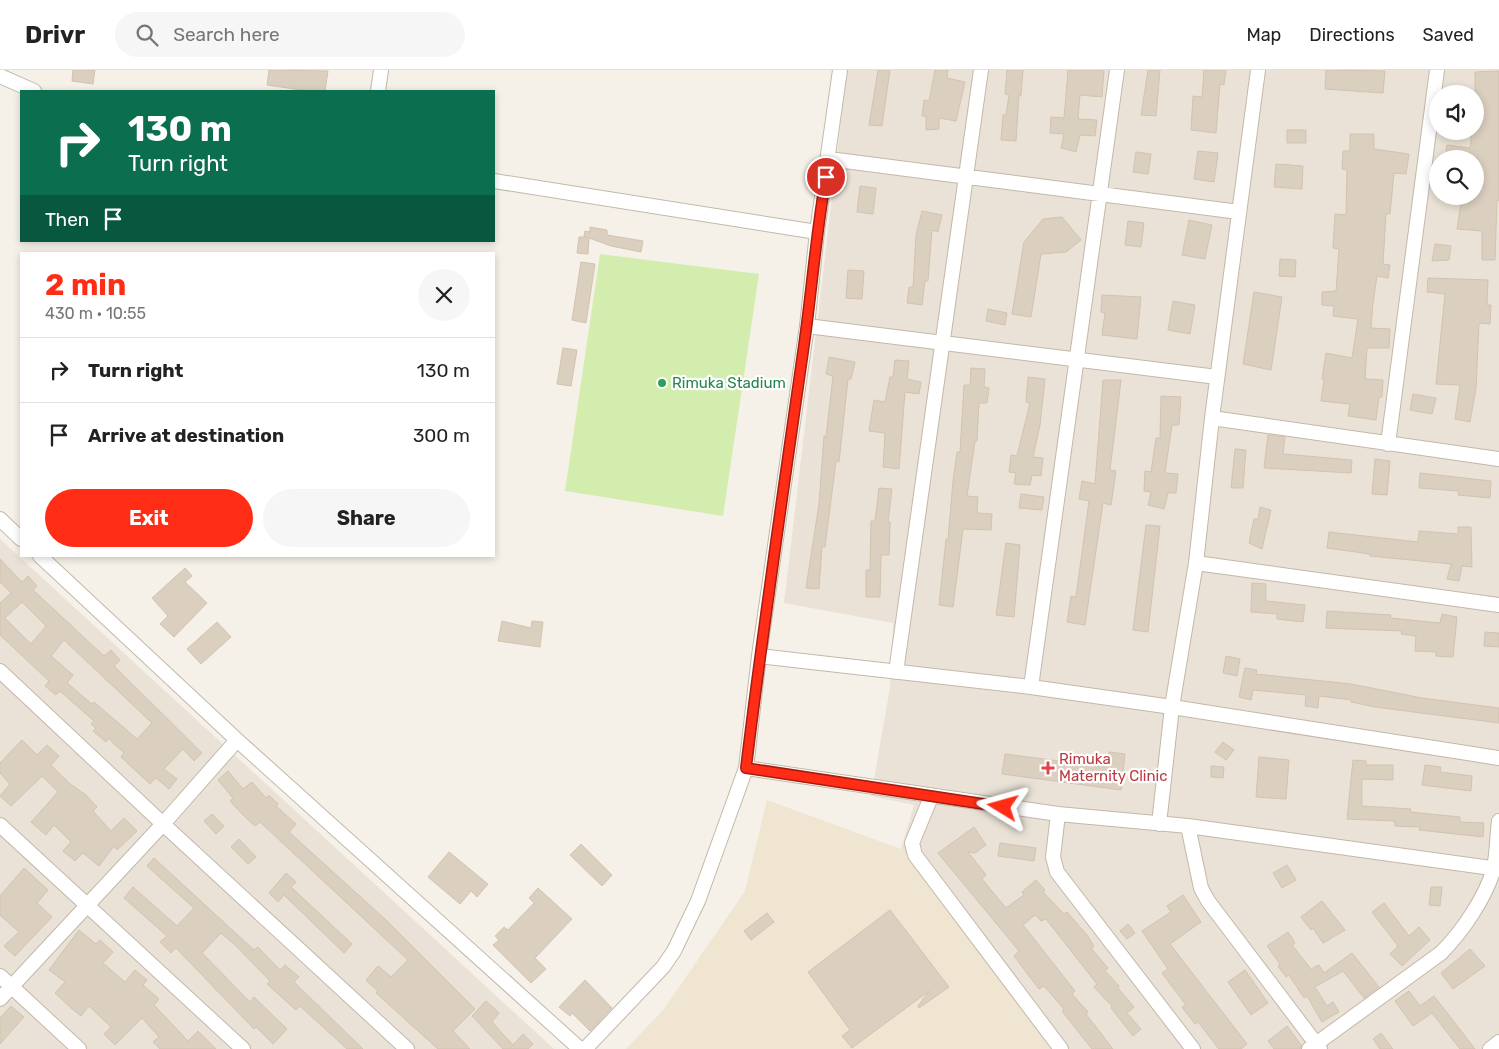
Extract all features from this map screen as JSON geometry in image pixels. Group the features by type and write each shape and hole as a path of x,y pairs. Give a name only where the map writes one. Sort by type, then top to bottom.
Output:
{"street":[{"path":"378,90 381,70"},
{"path":"585,1049 663,967 674,950 698,901 746,768 759,656 807,326 816,232 829,158 840,70"},
{"path":"896,672 981,70"},
{"path":"1031,687 1117,70"},
{"path":"1159,824 1172,706 1196,563 1217,377 1258,70"},
{"path":"1388,444 1437,70"},
{"path":"0,76 32,90"},
{"path":"829,158 1239,212"},
{"path":"495,181 816,232"},
{"path":"807,326 1217,377"},
{"path":"1212,418 1499,458"},
{"path":"0,519 20,537"},
{"path":"41,557 237,740 580,1049"},
{"path":"1196,563 1499,605"},
{"path":"759,656 1031,687 1172,706 1499,758"},
{"path":"0,671 407,1049"},
{"path":"0,999 163,824 237,740"},
{"path":"746,768 931,797 1058,814 1188,826 1496,869"},
{"path":"931,797 912,843 915,855 1061,1049"},
{"path":"1058,814 1053,858 1057,872 1193,1049"},
{"path":"1188,826 1201,888 1208,902 1315,1047 1441,953 1459,935 1473,914 1496,869 1499,821"},
{"path":"0,825 243,1049"},
{"path":"0,976 79,1049"},
{"path":"1490,1049 1499,1042"}],"shaded area":[{"path":"847,70 1499,70 1499,1049 1051,1049 901,849 914,805 871,796 890,688 893,623 784,603"},
{"path":"0,539 554,1049 0,1049"},
{"path":"767,800 901,849 1051,1049 626,1049 664,1009 745,891"}],"green space":[{"name":"Rimuka Stadium","path":"600,254 759,274 723,516 565,491"}],"building":[{"path":"73,70 95,70 93,84 72,81"},
{"path":"269,70 328,71 325,90 301,90 267,85"},
{"path":"878,70 890,70 882,126 869,125"},
{"path":"935,70 948,70 947,78 965,82 956,121 939,118 939,129 926,130 926,116 922,116 924,100 929,101"},
{"path":"1007,70 1023,70 1021,96 1019,95 1016,141 1001,140 1003,115 1006,115 1009,95 1005,94"},
{"path":"1068,70 1104,70 1102,97 1080,95 1078,119 1097,120 1095,136 1080,135 1076,152 1061,148 1064,134 1050,133 1051,117 1064,118"},
{"path":"1148,70 1160,70 1156,116 1141,115"},
{"path":"1204,70 1226,70 1224,85 1220,84 1216,133 1191,130 1193,96 1202,97"},
{"path":"1326,70 1385,71 1383,93 1325,89"},
{"path":"1499,71 1499,201 1497,200 1495,260 1482,260 1482,231 1457,229 1461,205 1484,205 1484,150 1446,150 1447,145 1470,148 1471,140 1484,140 1484,85 1475,85 1475,72"},
{"path":"1287,130 1306,130 1306,143 1287,143"},
{"path":"1350,134 1374,134 1374,149 1409,154 1406,174 1394,173 1390,214 1386,214 1383,264 1390,265 1388,278 1377,276 1373,303 1371,328 1390,329 1389,348 1367,348 1365,379 1383,380 1382,397 1379,397 1376,420 1348,416 1350,404 1321,401 1326,353 1352,358 1358,319 1333,316 1334,306 1322,305 1322,292 1336,291 1339,249 1333,248 1335,214 1346,215 1347,170 1342,169 1343,151 1350,151"},
{"path":"1198,151 1218,153 1214,182 1194,179"},
{"path":"1136,152 1151,154 1148,174 1133,172"},
{"path":"1276,164 1303,166 1302,189 1274,187"},
{"path":"860,186 876,188 873,214 857,212"},
{"path":"922,211 942,215 938,232 932,230 928,281 925,281 922,305 907,303 909,287 913,287 916,235"},
{"path":"1062,217 1081,240 1066,252 1041,254 1031,317 1012,314 1024,242 1043,219"},
{"path":"1189,220 1212,225 1205,259 1182,255"},
{"path":"1128,221 1144,223 1141,247 1125,245"},
{"path":"590,227 607,230 607,235 643,241 641,252 611,246 589,238 588,254 577,253 579,237 587,237 584,236 585,231 590,232"},
{"path":"1435,244 1451,246 1449,260 1432,261"},
{"path":"1280,259 1296,260 1295,277 1279,276"},
{"path":"581,262 595,264 586,323 572,320"},
{"path":"848,270 864,271 862,299 846,298"},
{"path":"1428,278 1488,280 1487,305 1491,305 1490,324 1479,323 1476,388 1470,422 1455,419 1460,385 1436,384 1445,294 1427,292"},
{"path":"1254,292 1282,297 1271,370 1243,364"},
{"path":"1102,295 1141,297 1137,339 1102,335 1105,313 1101,312"},
{"path":"1173,301 1195,305 1190,334 1168,330"},
{"path":"988,309 1007,313 1005,325 986,321"},
{"path":"563,348 577,350 571,386 557,384"},
{"path":"829,357 855,362 851,379 848,379 839,462 836,461 825,547 822,547 819,589 806,588 819,504 824,436 826,437 833,376 826,374"},
{"path":"895,360 909,361 907,379 921,382 919,394 905,392 899,469 883,467 885,433 869,431 874,400 885,402 890,377 893,377"},
{"path":"971,368 985,369 984,387 989,388 987,403 979,403 977,441 975,441 967,496 978,497 977,513 992,514 991,530 963,529 953,607 939,605 946,539 948,539 953,481 957,452 960,452 964,385 970,385"},
{"path":"1028,377 1045,379 1040,425 1033,457 1043,458 1041,476 1032,475 1030,485 1014,484 1016,473 1009,472 1011,455 1017,456 1030,403 1026,402"},
{"path":"1103,380 1121,380 1110,470 1116,471 1111,505 1103,503 1085,625 1067,622 1071,596 1076,597 1089,501 1079,499 1082,481 1095,484"},
{"path":"1413,394 1436,398 1432,414 1410,410"},
{"path":"1161,396 1181,397 1179,425 1172,425 1165,473 1178,474 1176,493 1168,493 1164,509 1148,505 1151,492 1144,491 1145,471 1151,472 1156,438 1160,438"},
{"path":"1268,435 1285,437 1283,454 1352,460 1351,473 1264,468"},
{"path":"1235,449 1246,450 1243,488 1231,488"},
{"path":"1375,459 1390,461 1387,495 1372,494"},
{"path":"1420,473 1491,481 1490,498 1458,495 1459,491 1419,488"},
{"path":"879,488 892,489 888,522 890,522 889,555 881,555 880,597 866,597 866,570 870,570 871,521 875,521"},
{"path":"1021,494 1044,497 1042,510 1019,508"},
{"path":"1260,507 1271,510 1262,549 1249,543 1254,519 1258,519"},
{"path":"1146,525 1160,526 1148,632 1133,630"},
{"path":"1458,527 1471,527 1472,567 1462,566 1459,581 1447,579 1451,564 1370,556 1370,554 1327,548 1329,532 1418,542 1419,531 1458,534"},
{"path":"1006,543 1020,545 1014,617 996,615"},
{"path":"0,559 22,582 28,576 37,586 33,590 104,656 111,650 120,660 114,666 202,753 194,761 183,749 164,769 177,779 169,789 156,778 150,784 121,757 124,753 108,738 106,742 93,731 96,728 91,724 94,721 60,691 56,695 45,686 49,681 0,635 0,603 11,593 0,582","holes":["22,602 46,626 31,644 5,618","64,640 152,723 137,739 94,702 92,704 67,683 73,675 51,656"]},
{"path":"185,568 192,576 185,582 207,603 174,637 160,624 168,616 152,598"},
{"path":"1252,583 1266,584 1266,601 1305,605 1303,622 1277,619 1277,614 1251,612"},
{"path":"1327,611 1391,615 1390,618 1440,623 1442,614 1457,617 1453,657 1436,656 1436,652 1415,651 1416,636 1401,634 1402,631 1326,628"},
{"path":"502,621 531,628 532,621 543,622 540,647 498,641"},
{"path":"217,622 231,637 201,664 187,649"},
{"path":"1485,632 1499,633 1499,647 1484,646"},
{"path":"1226,656 1240,659 1237,676 1223,673"},
{"path":"1245,668 1257,670 1256,674 1351,684 1422,698 1499,708 1499,723 1375,707 1351,702 1352,700 1319,696 1318,708 1305,706 1306,695 1253,690 1251,700 1239,697"},
{"path":"22,740 37,755 47,745 59,756 51,765 97,807 93,811 111,831 124,818 137,831 117,850 114,846 99,866 83,853 75,861 63,851 71,842 54,825 46,835 31,822 58,792 42,776 11,806 0,796 10,784 0,773 0,763"},
{"path":"1223,742 1234,750 1226,760 1215,752"},
{"path":"1109,752 1125,754 1121,790 1002,774 1005,754 1107,767"},
{"path":"1259,757 1289,760 1286,799 1256,797"},
{"path":"1353,760 1366,761 1366,765 1393,765 1393,780 1362,779 1362,806 1411,809 1410,812 1460,817 1460,822 1484,823 1483,837 1419,830 1420,827 1395,826 1395,821 1347,819"},
{"path":"1425,765 1441,767 1440,772 1472,776 1471,791 1422,785"},
{"path":"1211,766 1224,767 1223,778 1211,777"},
{"path":"228,771 243,789 252,782 266,798 269,795 278,804 276,806 296,824 289,832 385,919 475,1009 453,1031 470,1049 438,1049 376,993 378,991 366,980 378,966 391,977 408,960 260,822 255,826 244,816 230,801 233,798 218,780"},
{"path":"212,814 224,826 216,834 204,821"},
{"path":"974,827 986,845 975,853 968,852 986,875 982,879 1006,908 1024,895 1022,892 1036,880 1045,890 1043,892 1064,914 1067,912 1087,935 1094,946 1091,948 1108,968 1105,971 1134,1007 1127,1013 1141,1029 1133,1036 1111,1008 1112,1006 1094,987 1097,984 1046,919 1041,921 1035,915 1023,925 1075,991 1072,994 1088,1012 1086,1014 1113,1049 1092,1049 1062,1011 1064,1009 1044,986 1039,989 1029,976 1014,956 1019,951 938,853"},
{"path":"239,839 256,857 248,864 231,847"},
{"path":"1000,843 1036,848 1034,861 998,856"},
{"path":"581,844 612,875 602,886 570,855"},
{"path":"449,852 488,884 477,897 471,891 460,904 428,877"},
{"path":"154,858 254,950 258,947 280,970 285,965 299,977 294,982 363,1049 347,1049 300,1006 296,1010 267,984 270,981 221,933 202,953 250,1002 254,997 287,1029 273,1044 256,1027 254,1029 176,948 171,953 160,942 167,936 124,898 133,887 177,926 194,908 147,866"},
{"path":"1287,865 1296,880 1282,888 1273,873"},
{"path":"24,868 48,890 37,903 52,917 15,956 4,946 19,932 0,915 0,896"},
{"path":"286,873 296,882 291,887 352,944 344,953 284,895 278,902 269,893"},
{"path":"1431,887 1442,887 1440,906 1429,905"},
{"path":"538,888 572,919 535,958 546,969 531,983 493,945 499,940 495,936 504,927 508,930 534,903 529,898"},
{"path":"1183,895 1201,922 1170,944 1247,1044 1241,1049 1219,1049 1198,1022 1195,1024 1182,1007 1186,1005 1162,973 1168,969 1142,931 1171,912 1167,906"},
{"path":"1322,901 1345,930 1323,943 1313,928 1311,930 1301,917"},
{"path":"1384,903 1409,936 1419,927 1430,940 1402,966 1390,954 1398,946 1372,912"},
{"path":"890,910 949,987 919,1008 918,1006 929,991 852,1048 842,1036 850,1030 808,972"},
{"path":"767,913 774,922 751,940 744,931"},
{"path":"1128,924 1135,933 1127,939 1120,931"},
{"path":"79,930 96,944 100,940 113,952 103,963 125,982 135,970 147,980 143,985 159,999 154,1005 188,1041 198,1031 216,1049 160,1049 153,1042 159,1037 142,1018 115,1045 104,1034 111,1027 89,1006 81,1016 71,1008 55,993 65,982 49,970"},
{"path":"1288,932 1295,943 1292,945 1311,969 1319,965 1324,973 1352,953 1379,987 1364,998 1343,971 1315,987 1327,1006 1333,1002 1339,1012 1322,1022 1307,996 1304,998 1289,975 1286,977 1278,966 1280,964 1267,946"},
{"path":"1470,949 1485,966 1453,989 1441,973"},
{"path":"1245,970 1268,1003 1251,1015 1228,982"},
{"path":"585,980 612,1008 590,1031 572,1013 570,1016 559,1007"},
{"path":"1409,991 1420,1006 1434,996 1475,1049 1460,1049 1432,1013 1413,1026 1395,1001"},
{"path":"486,1001 499,1013 492,1022 513,1045 523,1034 533,1044 528,1049 503,1049 472,1016"},
{"path":"11,1006 24,1017 0,1044 0,1018"},
{"path":"1287,1026 1301,1045 1300,1049 1274,1049 1268,1041"},
{"path":"1381,1033 1393,1049 1380,1049 1373,1039"}],"place":[{"name":"Rimuka Stadium","path":"662,383"},
{"name":"Rimuka Maternity Clinic","path":"1048,768"}],"route":[{"path":"826,177 816,232 807,326 759,656 746,768 1003,807"}]}
